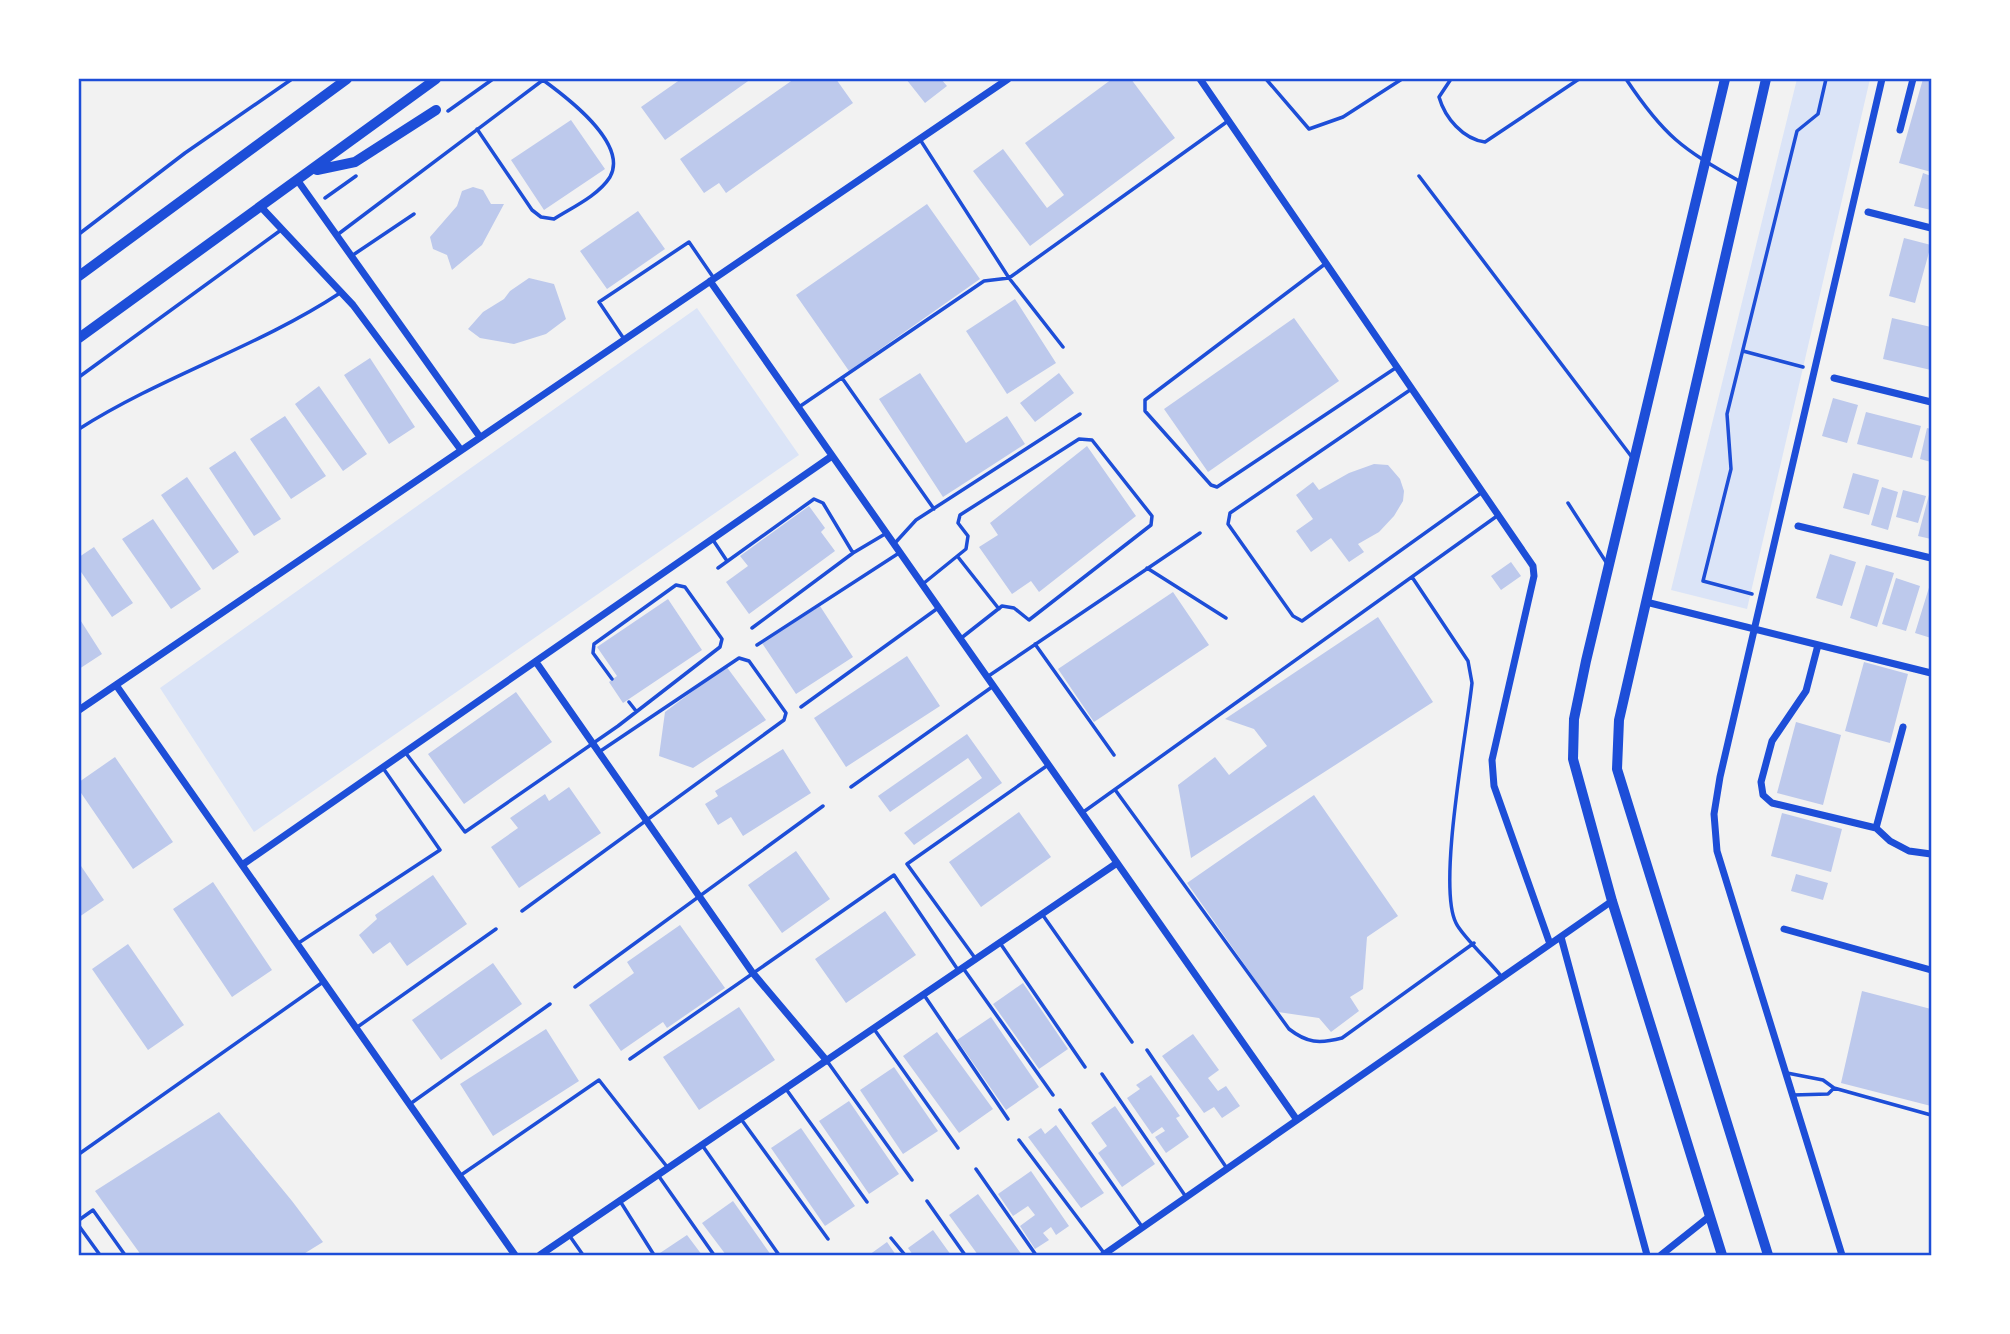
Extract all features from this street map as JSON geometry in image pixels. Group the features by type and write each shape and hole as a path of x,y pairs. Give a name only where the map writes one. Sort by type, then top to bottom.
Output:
{"main road":[{"path":"79,276 347,79"},
{"path":"79,338 436,79"},
{"path":"1722,1255 1612,901 1573,760 1574,719 1725,79"},
{"path":"1766,79 1619,720 1617,769 1768,1255"},
{"path":"311,171 355,162 436,110"}],"street":[{"path":"79,710 1008,79"},
{"path":"1200,79 1529,556 1534,576 1492,760 1494,786 1550,944"},
{"path":"1842,1255 1717,851 1714,814 1720,776 1882,79"},
{"path":"1900,130 1913,79"},
{"path":"298,181 480,437"},
{"path":"261,207 341,292 461,450"},
{"path":"1868,212 1931,228"},
{"path":"712,280 885,534 1297,1121"},
{"path":"1834,378 1931,402"},
{"path":"242,865 832,456"},
{"path":"1798,526 1931,558"},
{"path":"1646,602 1931,673"},
{"path":"1818,645 1806,691 1772,741 1761,782 1763,794 1772,803 1876,828 1890,841 1909,851 1931,854"},
{"path":"536,662 752,972 827,1061"},
{"path":"116,685 515,1255"},
{"path":"1876,828 1903,727"},
{"path":"540,1255 1117,863"},
{"path":"1104,1255 1612,901"},
{"path":"1784,929 1931,970"},
{"path":"1561,937 1647,1255"},
{"path":"1661,1255 1710,1216"}],"lane":[{"path":"79,234 185,153 292,79"},
{"path":"336,236 477,129 544,79 586,114 603,136 613,160 610,176 593,193 554,219 541,217 532,210 477,129"},
{"path":"1266,79 1308,129 1343,117 1402,79"},
{"path":"1451,79 1439,97 1442,107 1465,136 1485,142 1579,79"},
{"path":"1626,79 1669,137 1705,163 1743,183"},
{"path":"799,407 984,281 1009,278 1229,121"},
{"path":"920,139 1009,278 1063,347"},
{"path":"1419,176 1635,461"},
{"path":"351,256 414,214"},
{"path":"79,377 282,229"},
{"path":"625,340 599,302 689,242 712,280"},
{"path":"1327,263 1145,400 1145,411 1211,485 1217,487 1398,367"},
{"path":"79,429 157,384 295,321 341,292"},
{"path":"842,378 934,509"},
{"path":"1412,389 1230,513 1228,524 1293,616 1302,621 1483,492"},
{"path":"894,544 916,520 1080,414"},
{"path":"922,585 958,557 968,544 968,536 958,523 960,515 1079,439 1092,440 1152,516 1151,525 1030,620 1006,605 960,639"},
{"path":"718,568 814,499 823,503 853,552"},
{"path":"1568,503 1609,567"},
{"path":"1082,813 1499,515"},
{"path":"987,677 1200,533"},
{"path":"752,628 853,552 885,534"},
{"path":"712,539 727,561"},
{"path":"757,645 900,553"},
{"path":"958,557 999,609"},
{"path":"1147,568 1226,618"},
{"path":"1412,577 1468,662 1472,683 1451,852 1456,923 1502,977"},
{"path":"405,752 464,832 593,744 723,642 685,587 676,585 596,642 593,653 612,679"},
{"path":"801,707 938,608"},
{"path":"1035,644 1114,755"},
{"path":"522,911 784,720 786,713 750,661 739,657 599,752"},
{"path":"851,787 993,686"},
{"path":"629,702 636,712"},
{"path":"976,960 907,864 1048,765"},
{"path":"297,944 440,850 383,768"},
{"path":"1116,791 1289,1029 1304,1041 1322,1043 1342,1038 1474,943"},
{"path":"575,987 823,806"},
{"path":"631,1059 894,875 1053,1095"},
{"path":"1042,914 1132,1042"},
{"path":"356,1028 496,929"},
{"path":"1000,943 1085,1067"},
{"path":"79,1154 324,981"},
{"path":"924,995 1008,1119"},
{"path":"410,1104 550,1003"},
{"path":"874,1029 958,1148"},
{"path":"1147,1050 1227,1169"},
{"path":"827,1061 912,1180"},
{"path":"1787,1073 1823,1080 1834,1088 1931,1115"},
{"path":"1102,1074 1186,1198"},
{"path":"460,1176 599,1080 668,1168"},
{"path":"1793,1095 1828,1094 1834,1088"},
{"path":"786,1089 867,1202"},
{"path":"1059,1110 1143,1228"},
{"path":"741,1119 828,1239"},
{"path":"1020,1140 1104,1255"},
{"path":"702,1145 779,1255"},
{"path":"976,1169 1036,1255"},
{"path":"658,1175 715,1255"},
{"path":"620,1201 654,1255"},
{"path":"928,1201 965,1255"},
{"path":"79,1220 93,1210 125,1255"},
{"path":"79,1226 100,1255"},
{"path":"569,1236 583,1255"},
{"path":"891,1238 905,1255"}],"path":[{"path":"1763,597 1703,581 1731,469 1727,414 1742,351 1797,131 1818,114 1826,79"},
{"path":"1742,351 1815,370"}],"shaded area":[{"path":"1797,79 1870,79 1747,609 1671,590"},
{"path":"697,308 799,455 254,832 160,688"}],"building":[{"path":"681,79 751,79 665,140 641,107"},
{"path":"794,79 836,79 853,103 726,193 719,183 704,193 680,159"},
{"path":"906,79 941,79 947,86 925,103"},
{"path":"1112,79 1131,79 1175,138 1030,246 973,171 1003,149 1047,208 1064,195 1025,143"},
{"path":"1923,79 1931,79 1931,172 1899,163"},
{"path":"571,120 605,169 544,210 511,160"},
{"path":"1923,173 1931,176 1931,210 1914,206"},
{"path":"473,187 483,190 491,204 504,204 482,245 452,270 447,255 433,249 430,237 457,206 462,191"},
{"path":"927,204 980,279 849,371 796,295"},
{"path":"638,211 665,249 607,289 580,251"},
{"path":"1904,238 1931,245 1915,303 1889,296"},
{"path":"529,278 554,284 566,319 546,334 514,344 480,338 468,329 483,312"},
{"path":"1015,299 1056,363 1007,394 966,331"},
{"path":"1294,318 1339,381 1208,472 1164,409"},
{"path":"1892,318 1931,327 1931,370 1883,359"},
{"path":"370,358 415,427 389,444 344,375"},
{"path":"920,373 966,443 1007,416 1025,444 943,497 879,399"},
{"path":"1059,373 1074,393 1035,422 1020,403"},
{"path":"319,386 367,454 343,471 295,404"},
{"path":"1833,398 1858,405 1847,443 1822,436"},
{"path":"1866,412 1921,426 1912,458 1857,444"},
{"path":"285,416 326,476 291,499 250,439"},
{"path":"1927,428 1931,429 1931,462 1920,459"},
{"path":"1087,446 1136,516 1039,592 1031,581 1012,594 979,547 998,535 990,523"},
{"path":"235,451 281,519 254,536 209,468"},
{"path":"1374,464 1388,465 1400,479 1404,491 1403,501 1394,516 1379,532 1358,544 1364,552 1349,562 1331,538 1311,552 1296,531 1313,519 1296,495 1313,482 1319,490 1349,473"},
{"path":"1853,473 1879,480 1869,515 1843,508"},
{"path":"187,477 239,552 213,570 161,495"},
{"path":"1882,487 1898,492 1888,530 1871,525"},
{"path":"1903,490 1926,496 1918,523 1896,517"},
{"path":"1931,491 1931,539 1918,536"},
{"path":"809,506 825,528 821,532 835,551 749,614 726,582 748,566 740,556"},
{"path":"153,519 201,589 171,609 122,539"},
{"path":"94,547 133,603 112,617 79,569 79,557"},
{"path":"1830,554 1856,562 1842,606 1816,598"},
{"path":"1511,562 1521,576 1501,590 1491,576"},
{"path":"1866,565 1894,573 1877,627 1850,618"},
{"path":"1896,578 1920,586 1906,631 1882,624"},
{"path":"1931,581 1931,638 1915,633"},
{"path":"1173,592 1209,645 1094,722 1058,669"},
{"path":"668,599 702,650 623,703 609,682 617,676 597,647"},
{"path":"820,606 853,657 796,694 762,643"},
{"path":"1378,617 1433,702 1191,858 1178,785 1215,757 1229,775 1267,746 1254,729 1225,719"},
{"path":"79,618 102,654 79,669"},
{"path":"907,656 940,706 846,767 814,718"},
{"path":"1864,662 1908,674 1890,743 1845,731"},
{"path":"726,666 766,720 693,768 659,756 665,712"},
{"path":"516,692 552,742 464,804 428,754"},
{"path":"1796,722 1841,735 1823,805 1777,793"},
{"path":"967,734 1002,783 914,845 904,833 982,778 968,758 890,812 878,796"},
{"path":"783,749 811,793 743,836 731,817 718,825 705,804 718,796 715,791"},
{"path":"115,757 173,842 133,869 79,790 79,782"},
{"path":"569,787 601,833 519,888 491,847 518,828 510,818 545,794 549,801"},
{"path":"1314,795 1398,916 1367,937 1363,989 1350,997 1359,1011 1331,1032 1319,1018 1278,1012 1187,883"},
{"path":"1019,812 1051,857 981,907 949,862"},
{"path":"1782,813 1842,829 1831,872 1771,856"},
{"path":"796,851 830,899 782,933 748,885"},
{"path":"79,863 104,900 79,917"},
{"path":"1796,874 1828,883 1823,900 1791,891"},
{"path":"433,875 467,924 407,966 390,942 373,954 359,935 377,919 375,915"},
{"path":"213,882 272,970 232,997 173,909"},
{"path":"885,911 916,955 846,1003 815,959"},
{"path":"680,925 725,988 667,1028 663,1022 621,1051 589,1005 634,973 627,962"},
{"path":"128,944 184,1025 148,1050 92,969"},
{"path":"493,963 522,1004 441,1060 412,1020"},
{"path":"1023,983 1068,1049 1039,1069 993,1004"},
{"path":"1862,991 1931,1009 1931,1106 1841,1083"},
{"path":"739,1007 775,1060 699,1110 663,1057"},
{"path":"991,1017 1039,1087 1006,1110 957,1040"},
{"path":"546,1029 579,1081 493,1136 460,1084"},
{"path":"937,1032 993,1109 959,1133 903,1056"},
{"path":"1193,1034 1219,1070 1208,1078 1218,1091 1226,1086 1240,1106 1222,1118 1214,1107 1204,1113 1162,1056"},
{"path":"894,1067 938,1131 903,1154 860,1090"},
{"path":"1151,1075 1180,1116 1176,1118 1189,1137 1166,1153 1155,1137 1165,1131 1162,1127 1152,1134 1127,1098 1140,1089 1136,1085"},
{"path":"849,1101 899,1174 869,1194 819,1121"},
{"path":"1115,1106 1155,1164 1122,1187 1098,1153 1107,1146 1091,1123"},
{"path":"219,1112 323,1242 302,1255 141,1255 95,1191"},
{"path":"1056,1125 1104,1193 1081,1208 1028,1137 1041,1128 1045,1134"},
{"path":"801,1128 855,1206 825,1226 771,1148"},
{"path":"1031,1171 1069,1226 1056,1235 1051,1227 1043,1233 1049,1240 1035,1249 1020,1226 1035,1215 1028,1206 1013,1216 998,1194"},
{"path":"978,1194 1022,1255 978,1255 949,1215"},
{"path":"733,1201 771,1255 726,1255 702,1223"},
{"path":"933,1230 951,1255 913,1255 908,1248"},
{"path":"687,1235 702,1255 661,1255 660,1253"},
{"path":"887,1242 896,1255 869,1255"}]}
